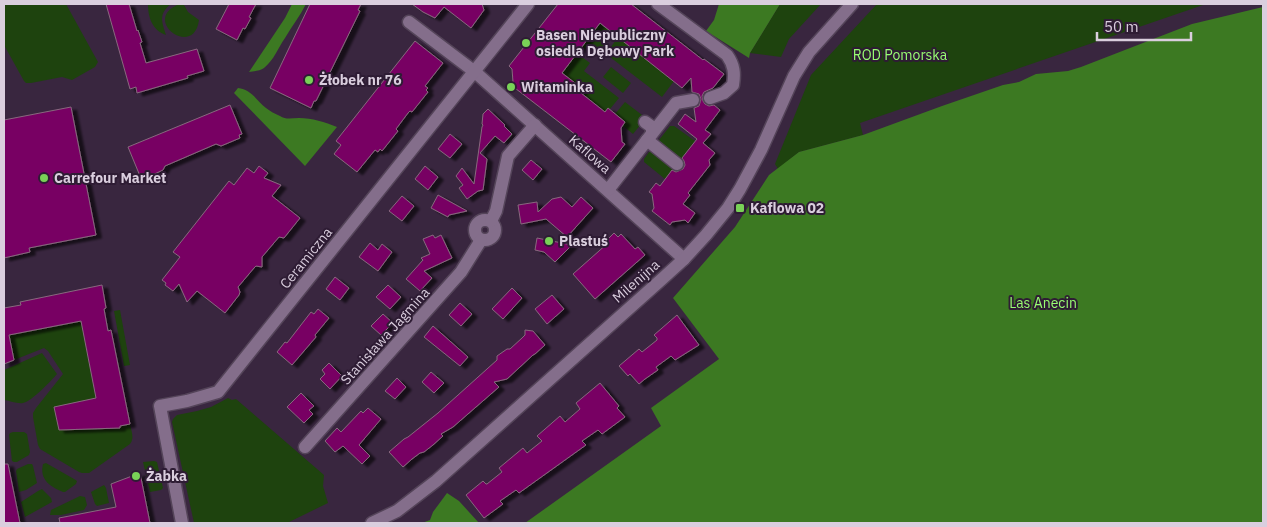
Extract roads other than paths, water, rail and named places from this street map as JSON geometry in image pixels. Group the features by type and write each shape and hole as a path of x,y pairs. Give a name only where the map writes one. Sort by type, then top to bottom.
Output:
{"street":[{"name":"Ceramiczna","path":"182,523 160,406 218,392 528,4"},
{"path":"658,4 727,55 732,62 734,69 733,85 724,93 710,98"},
{"name":"Milenijna","path":"376,523 397,511 436,481 684,258 728,208 740,189 761,150 794,76 809,52 852,4"},
{"name":"Kaflowa","path":"409,22 475,72 684,258"},
{"path":"608,190 676,103 693,100"},
{"path":"645,122 652,127 650,137"},
{"name":"Stanisława Jagmina","path":"304,447 461,272 481,240 476,235 475,227 483,220 491,221 496,211 508,156 535,125"},
{"path":"650,137 678,164"}],"place":[{"name":"Basen Niepubliczny osiedla Dębowy Park","path":"526,43"},
{"name":"Żłobek nr 76","path":"309,80"},
{"name":"Witaminka","path":"511,87"},
{"name":"Carrefour Market","path":"44,178"},
{"name":"Kaflowa 02","path":"740,208"},
{"name":"Plastuś","path":"549,241"},
{"name":"Żabka","path":"136,476"}],"park label":[{"name":"ROD Pomorska","path":"900,55"},
{"name":"Las Anecin","path":"1043,303"}]}
